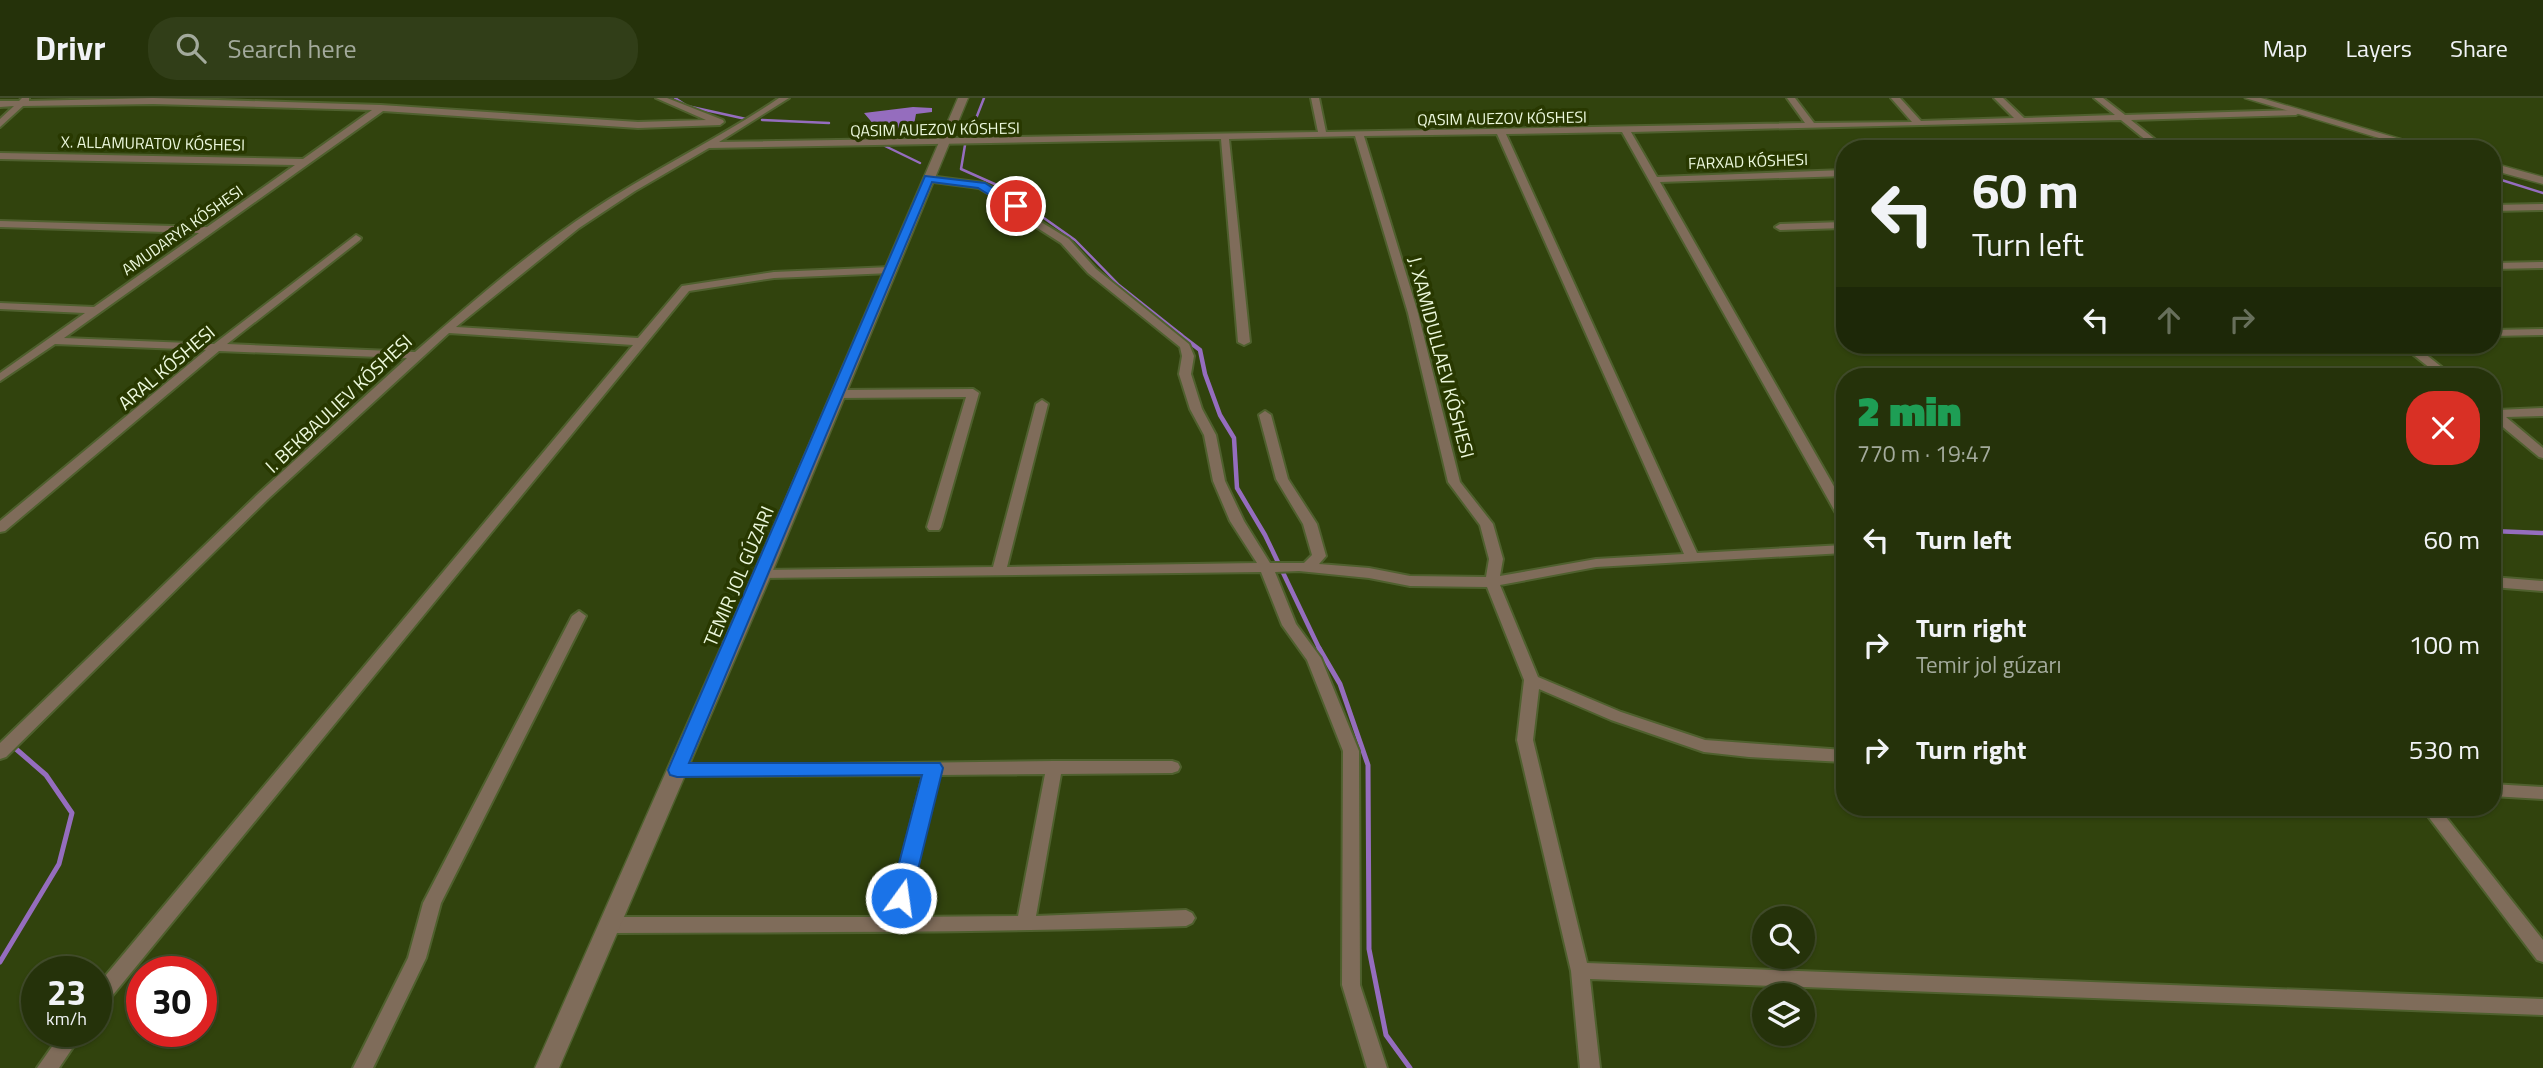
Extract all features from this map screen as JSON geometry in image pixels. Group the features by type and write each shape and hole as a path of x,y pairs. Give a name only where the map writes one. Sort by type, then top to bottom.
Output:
{"street":[{"path":"660,98 720,122 740,126"},
{"name":"I. BEKBAULIEV KÓSHESI","path":"0,753 416,355 586,218 785,98"},
{"path":"547,1068 762,575 963,98"},
{"path":"1315,98 1324,136"},
{"path":"1791,98 1811,125"},
{"path":"1895,98 1919,124"},
{"path":"1998,98 2022,121"},
{"path":"2098,98 2151,140"},
{"path":"2250,98 2397,140"},
{"path":"0,104 25,100 153,100 381,108 638,125 720,122"},
{"path":"0,124 25,100"},
{"name":"AMUDARYA KÓSHESI","path":"0,378 381,108"},
{"path":"708,145 1501,133 2124,119 2296,112"},
{"path":"1625,129 1836,501"},
{"path":"1501,133 1692,557"},
{"name":"J. XAMIDULLAEV KÓSHESI","path":"1359,135 1413,313 1454,482 1486,524 1496,559 1492,582"},
{"path":"1225,138 1244,342"},
{"name":"X. ALLAMURATOV KÓSHESI","path":"0,156 305,162"},
{"path":"2501,169 2543,181"},
{"name":"FARXAD KÓSHESI","path":"1652,180 1836,173"},
{"path":"929,179 981,185 1016,206 1028,218 1065,240 1092,271 1185,346 1188,356 1185,373 1196,409 1210,435 1219,481 1237,521 1266,567 1289,625 1314,658 1351,751 1351,985 1377,1068"},
{"path":"2501,208 2543,207"},
{"path":"0,224 209,230"},
{"path":"1780,227 1836,225"},
{"name":"ARAL KÓSHESI","path":"0,528 217,347 356,238"},
{"path":"2501,266 2543,265"},
{"path":"112,982 686,288 775,275 891,271"},
{"path":"0,306 96,310"},
{"path":"446,330 643,342"},
{"path":"2501,333 2543,332"},
{"path":"52,341 416,355"},
{"path":"2418,354 2436,368"},
{"path":"839,394 973,393 934,527"},
{"path":"999,570 1042,404"},
{"path":"2501,413 2543,412"},
{"path":"1265,415 1282,479 1310,524 1319,556 1304,567"},
{"path":"2501,420 2543,454"},
{"path":"762,575 1304,567 1370,573 1410,581 1492,582 1596,563 1836,549"},
{"path":"1492,582 1532,680 1525,740 1580,971 1590,1068"},
{"path":"2501,583 2543,586"},
{"path":"363,1068 417,958 432,903 579,617"},
{"path":"1532,680 1616,716 1704,746 1836,756"},
{"path":"677,770 1172,767"},
{"path":"894,925 933,768"},
{"path":"1026,924 1054,768"},
{"path":"2501,791 2543,793"},
{"path":"2436,816 2543,954"},
{"path":"609,925 1026,924 1185,918"},
{"path":"1580,971 2543,1007"},
{"path":"47,1068 62,1047"}],"shaded area":[{"path":"913,107 932,108 932,112 916,114 913,130 937,131 936,135 909,138 864,134 863,128 875,126 864,113"}],"waterway":[{"path":"675,98 687,106 746,119"},
{"path":"968,139 984,98"},
{"path":"762,120 829,123"},
{"path":"965,145 961,169 1017,194 1034,211 1075,240 1119,285 1182,335"},
{"path":"885,146 920,163"},
{"path":"2501,180 2543,193"},
{"path":"1179,334 1200,350 1205,374 1220,415 1234,438 1237,488 1265,535 1319,648"},
{"path":"2501,531 2543,533"},
{"path":"1319,648 1340,684 1368,765 1369,949 1386,1035 1410,1068"},
{"path":"0,962 59,864 72,813 46,775 16,749"}],"route":[{"path":"901,898 933,768 677,770 929,179 981,185 1016,206"}]}
